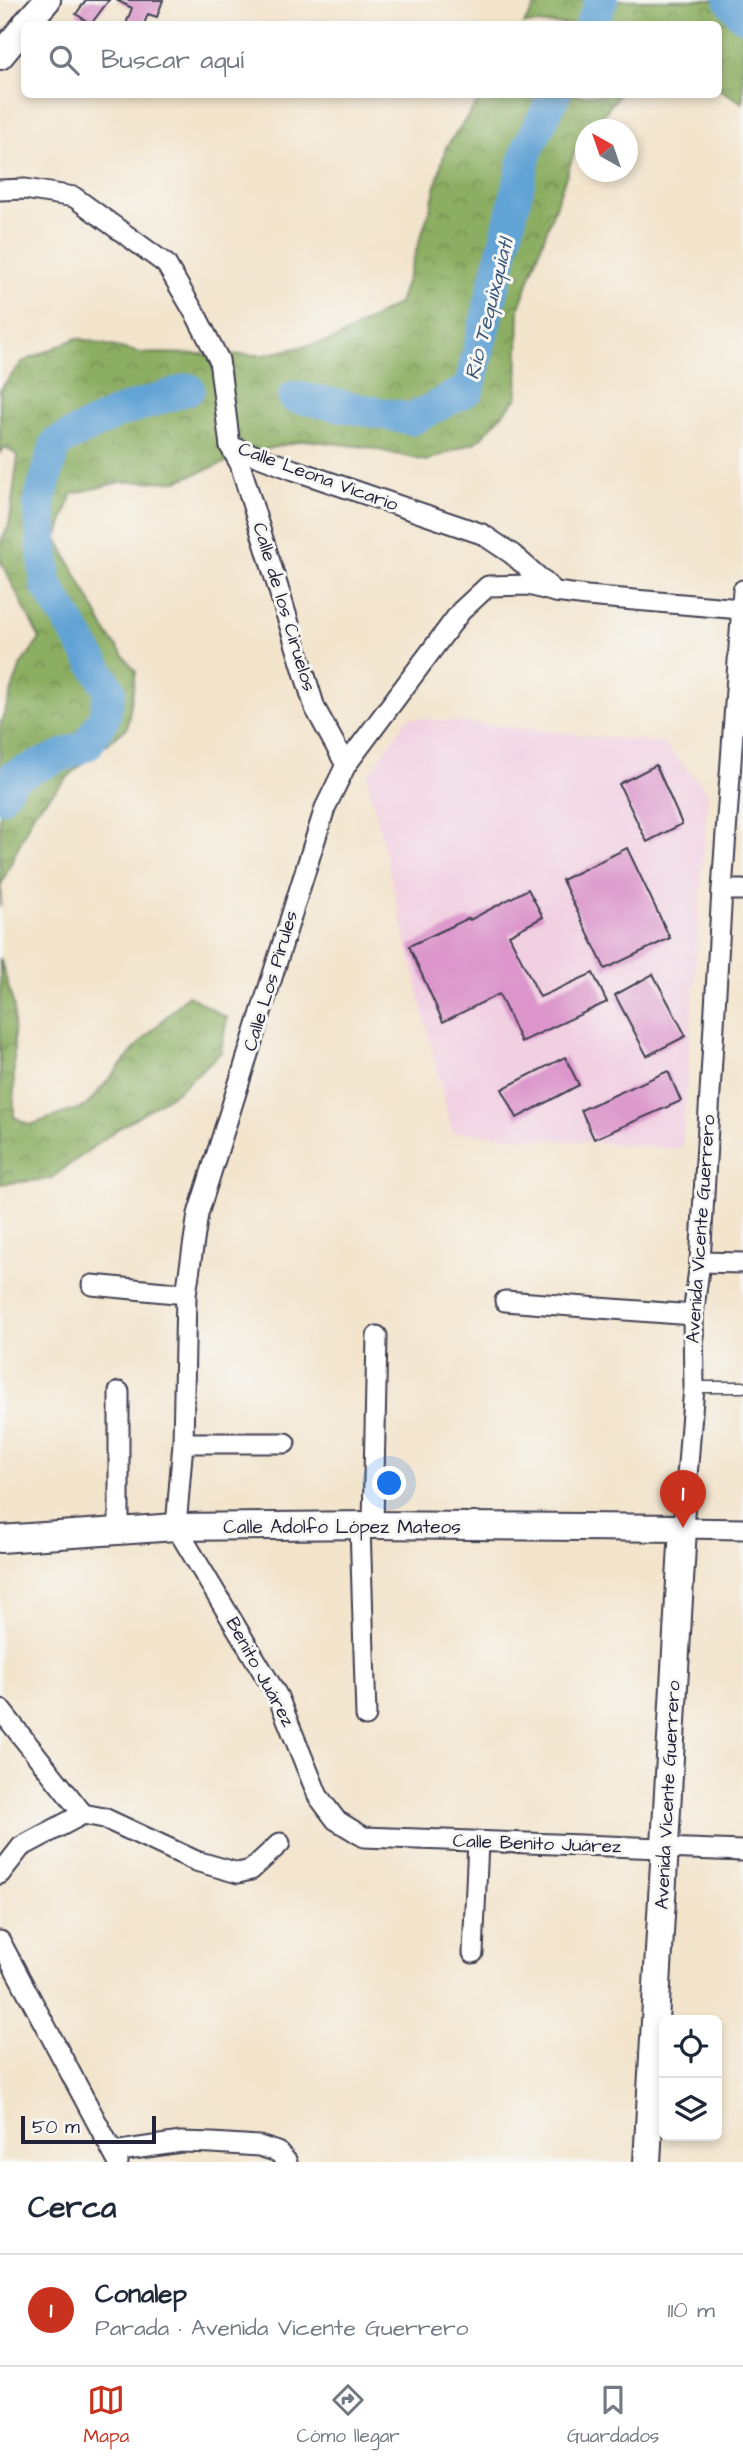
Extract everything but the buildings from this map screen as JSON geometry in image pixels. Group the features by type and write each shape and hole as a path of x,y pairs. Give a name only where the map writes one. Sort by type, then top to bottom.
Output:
{"main road":[{"path":"29,21 47,0"},
{"path":"0,56 21,31"},
{"name":"Calle Adolfo López Mateos","path":"0,1539 176,1527 367,1525 684,1528"},
{"name":"Avenida Vicente Guerrero","path":"647,2162 684,1528"}],"street":[{"name":"Calle Leona Vicario","path":"0,190 25,189 74,197 166,264 219,360 230,446 482,534 512,554 555,592"},
{"name":"Calle de los Ciruelos","path":"230,446 240,464 315,708 346,765"},
{"name":"Calle Los Pirules","path":"176,1527 183,1443 186,1294 198,1214 325,808 346,765 461,611 488,586 529,585 587,596 742,599"},
{"name":"Avenida Vicente Guerrero","path":"684,1528 694,1387 693,1315 699,1262 742,599"},
{"path":"722,890 743,890"},
{"path":"699,1262 743,1263"},
{"path":"92,1285 186,1294"},
{"path":"505,1301 693,1315"},
{"path":"366,1716 367,1525 377,1336"},
{"path":"119,1392 119,1531"},
{"path":"183,1443 285,1443"},
{"name":"Benito Juárez","path":"176,1527 278,1697 318,1796 336,1820"},
{"path":"684,1528 743,1529"},
{"path":"0,1709 83,1814"},
{"path":"0,1874 21,1847 83,1814 104,1818 196,1861 238,1873 251,1870 280,1843"},
{"name":"Calle Benito Juárez","path":"336,1820 364,1837 743,1851"},
{"path":"473,1953 478,1842"},
{"path":"0,1941 115,2157 181,2142 259,2146 278,2151 287,2162"},
{"path":"178,2162 181,2142"}],"lane":[{"path":"694,1387 743,1387"}],"shaded area":[{"path":"408,717 663,743 708,792 682,1149 452,1132 367,777"}],"green space":[{"path":"539,0 743,0 743,103 722,91 722,21 526,21"},
{"path":"481,98 617,98 599,119 575,119 575,151 519,308 517,398 478,441 426,461 366,447 305,440 250,453 177,481 120,482 72,494 57,538 108,635 136,672 127,728 75,770 34,812 1,885 0,907 0,726 21,664 40,639 0,560 0,543 9,526 18,456 5,447 0,453 0,390 22,362 77,338 141,353 264,355 334,340 399,303 430,209 446,147"},
{"path":"0,958 14,1006 14,1117 30,1125 86,1106 139,1044 188,995 227,1018 221,1052 178,1091 116,1130 50,1179 0,1184"}],"waterway":[{"name":"Río Tequixquiatl","path":"592,21 602,0"},
{"name":"Río Tequixquiatl","path":"730,0 743,16"},
{"name":"Río Tequixquiatl","path":"294,397 412,419 469,389 527,150 553,98"},
{"name":"Río Tequixquiatl","path":"0,797 14,776 87,745 105,716 110,690 46,584 39,502 56,443 119,412 189,389"}],"place":[{"name":"Conalep","path":"683,1528"}]}
